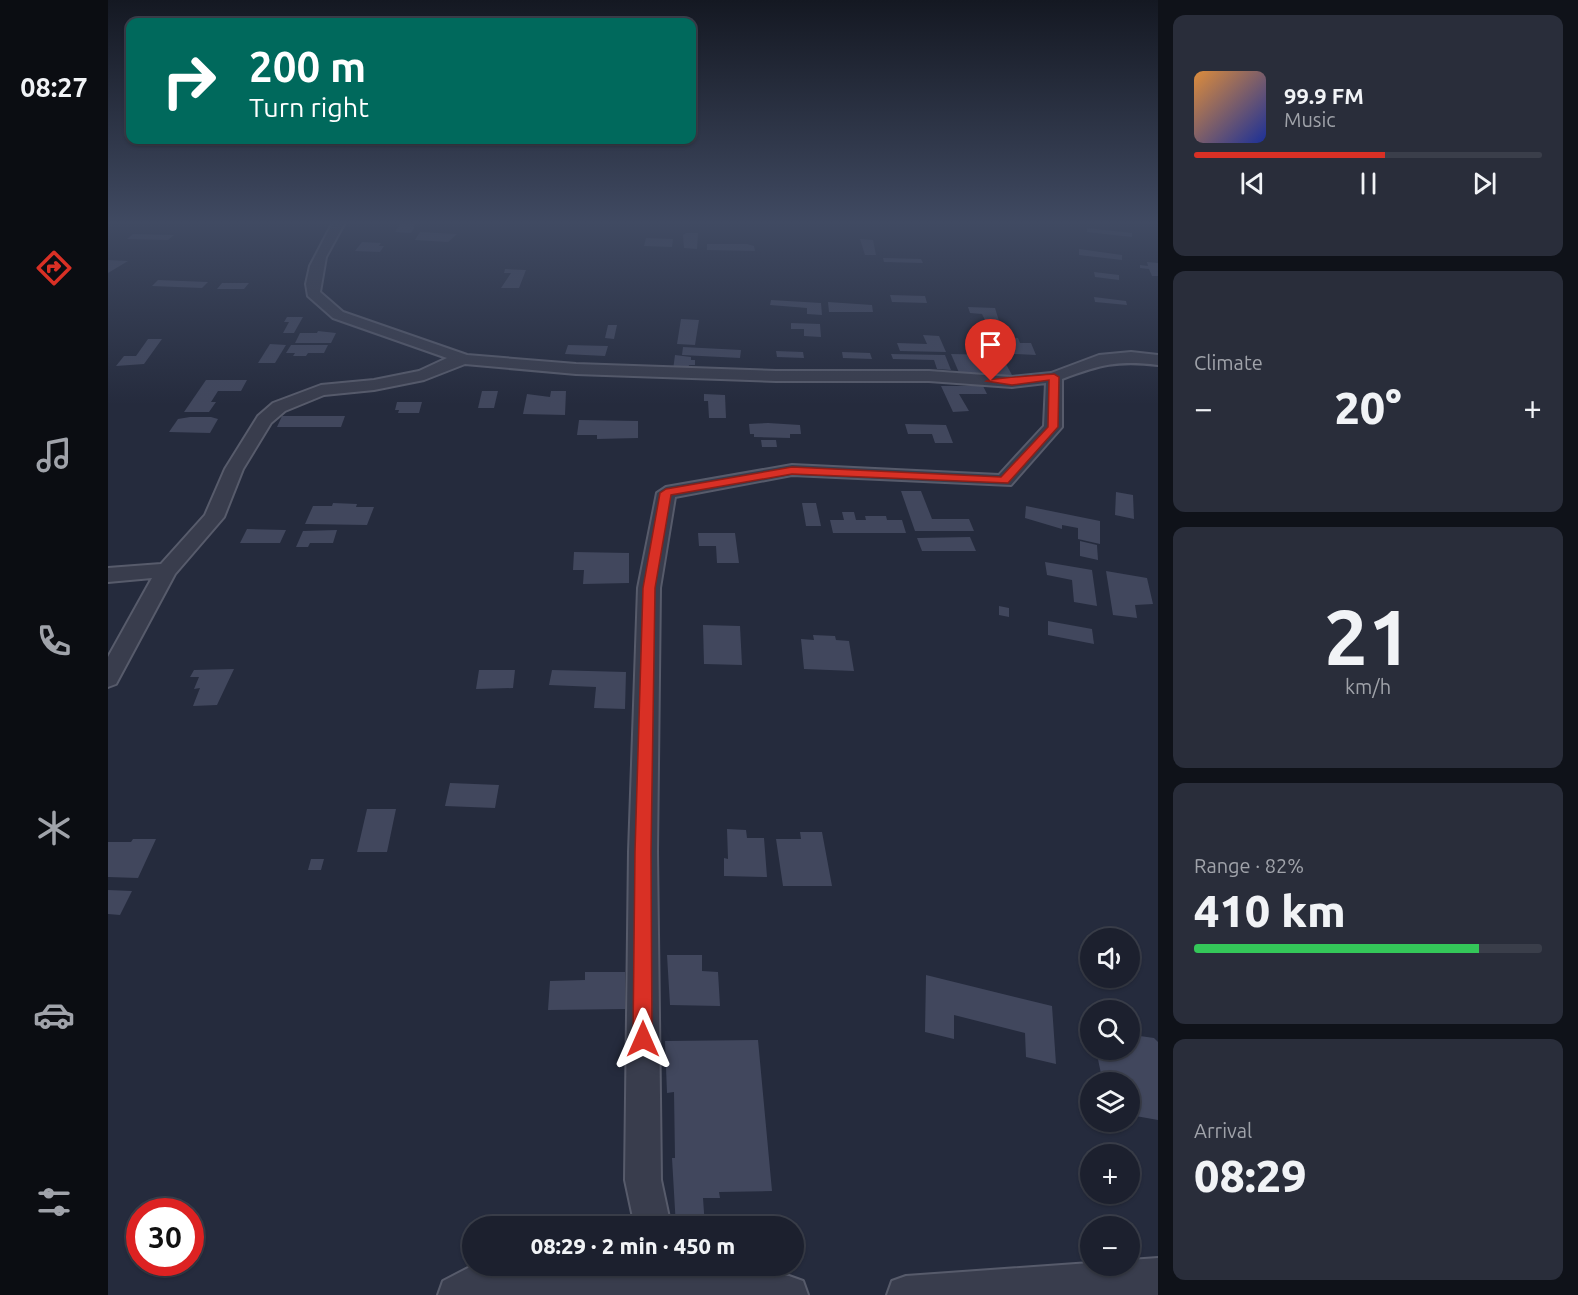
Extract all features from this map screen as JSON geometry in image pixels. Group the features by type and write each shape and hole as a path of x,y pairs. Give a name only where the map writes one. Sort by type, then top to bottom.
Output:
{"street":[{"path":"312,284 313,293 338,315 465,359 576,369 776,376 928,376 1012,382 1054,377 1100,360 1131,357 1158,360"},
{"path":"108,678 167,570 214,517 234,469 264,420 279,407 321,390 374,385 424,375 453,361 465,359"},
{"path":"650,1216 643,1180 643,852 649,588 666,493 792,470 1004,481 1053,427 1054,377"},
{"path":"108,575 167,570"},
{"path":"683,1276 702,1288"},
{"path":"906,1295 1158,1277"},
{"path":"458,1295 468,1287 702,1288 789,1295"}],"building":[{"path":"154,284 206,284 202,288 152,286"},
{"path":"221,284 248,284 244,289 217,289"},
{"path":"503,284 520,284 519,288 501,288"},
{"path":"890,295 925,296 927,303 892,302"},
{"path":"1094,297 1126,301 1127,305 1095,302"},
{"path":"771,300 821,303 822,315 807,314 807,308 770,305"},
{"path":"828,302 872,305 873,312 829,312"},
{"path":"968,307 995,308 999,321 985,320 982,314 970,313"},
{"path":"287,317 303,317 294,333 283,333 289,322 284,322"},
{"path":"681,319 699,320 695,345 677,344"},
{"path":"791,323 820,324 821,337 804,336 804,329 791,329"},
{"path":"608,325 617,325 614,339 605,338"},
{"path":"318,331 336,333 331,343 295,343 300,333 317,333"},
{"path":"923,335 939,336 946,352 900,351 897,343 927,344"},
{"path":"1007,337 1018,338 1020,343 1031,343 1036,355 1014,354"},
{"path":"148,339 162,339 144,364 116,366 124,356 136,356"},
{"path":"270,344 286,345 275,363 258,363"},
{"path":"291,345 328,345 324,353 293,356 295,353 286,353"},
{"path":"568,345 608,346 605,356 565,354"},
{"path":"683,347 741,350 740,358 682,355"},
{"path":"776,351 803,352 804,358 777,357"},
{"path":"842,352 870,353 872,359 843,358"},
{"path":"891,354 945,355 951,370 937,369 934,360 893,359"},
{"path":"951,354 1001,355 1012,375 960,375"},
{"path":"675,355 691,357 691,360 695,360 695,365 689,365 688,371 673,370"},
{"path":"206,380 247,380 241,391 218,391 211,402 216,402 209,412 184,412"},
{"path":"941,386 983,386 987,394 959,394 969,411 953,412"},
{"path":"482,391 498,391 494,408 478,408"},
{"path":"551,391 566,391 565,415 523,414 527,394 550,397"},
{"path":"704,394 725,395 726,418 709,418 708,401 704,401"},
{"path":"397,402 422,402 419,413 398,413 399,410 395,410"},
{"path":"282,416 345,416 341,427 277,427"},
{"path":"190,417 218,419 210,433 169,432 178,419"},
{"path":"579,420 638,421 638,438 597,439 597,435 577,435"},
{"path":"749,424 800,425 801,434 790,434 790,438 754,437 754,434 750,434"},
{"path":"905,424 946,425 953,443 935,443 932,434 908,434"},
{"path":"761,440 776,440 777,447 762,447"},
{"path":"901,491 921,491 932,519 969,519 974,531 915,531"},
{"path":"1116,492 1133,495 1134,519 1115,515"},
{"path":"333,503 374,507 367,525 305,524 313,506 332,506"},
{"path":"802,503 816,503 821,526 806,526"},
{"path":"1026,506 1100,521 1100,544 1078,539 1078,528 1062,525 1062,529 1025,518"},
{"path":"842,512 854,512 856,520 866,520 865,516 886,516 887,520 902,520 906,533 833,533 830,520 844,520"},
{"path":"247,529 286,530 280,543 240,543"},
{"path":"337,530 333,543 310,543 308,547 296,547 303,531"},
{"path":"698,533 735,533 739,563 717,563 716,546 699,546"},
{"path":"970,537 976,551 922,551 917,538"},
{"path":"1080,541 1097,545 1098,560 1080,556"},
{"path":"574,552 629,553 629,583 583,584 584,570 573,570"},
{"path":"1045,562 1092,570 1097,606 1074,602 1072,580 1047,575"},
{"path":"1106,571 1147,578 1153,604 1135,605 1137,618 1113,615"},
{"path":"999,606 1009,608 1009,617 999,615"},
{"path":"1048,621 1092,629 1094,644 1048,635"},
{"path":"703,625 740,626 742,665 704,664"},
{"path":"813,635 835,636 836,640 849,641 854,671 804,669 801,639 814,640"},
{"path":"234,669 217,705 193,706 200,688 194,689 199,677 190,677 194,670"},
{"path":"479,670 515,670 513,688 476,689"},
{"path":"552,670 626,672 625,709 594,708 596,687 549,685"},
{"path":"450,783 499,785 495,808 445,806"},
{"path":"367,809 396,809 387,852 357,852"},
{"path":"727,829 746,830 747,838 764,838 767,877 724,876 724,858 728,859"},
{"path":"800,832 822,832 832,886 783,886 776,839 801,839"},
{"path":"133,839 156,839 138,878 108,877 108,842 131,842"},
{"path":"311,859 324,859 321,870 308,870"},
{"path":"108,890 132,891 120,915 108,914"},
{"path":"667,955 702,955 702,971 718,972 720,1006 670,1005"},
{"path":"585,972 625,972 625,1009 548,1010 550,981 585,980"},
{"path":"926,975 1052,1006 1056,1064 1026,1057 1025,1033 954,1015 954,1039 925,1032"},
{"path":"1140,1036 1154,1038 1158,1042 1158,1120 1140,1117 1140,1072 1101,1072 1098,1060 1140,1060"},
{"path":"758,1040 772,1191 719,1192 720,1198 703,1198 704,1216 675,1216 672,1158 675,1158 674,1092 667,1093 665,1041"}],"route":[{"path":"643,1039 643,852 649,588 666,493 792,470 1004,481 1053,427 1054,377 1012,382 991,381"}]}
